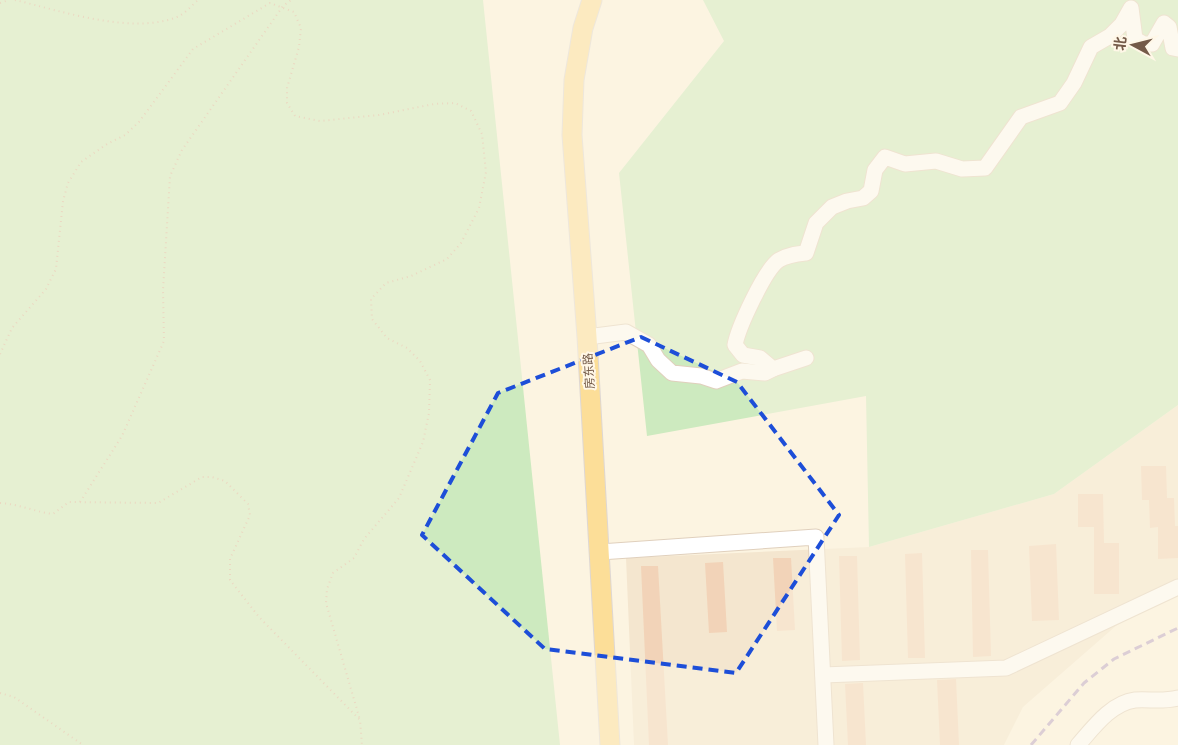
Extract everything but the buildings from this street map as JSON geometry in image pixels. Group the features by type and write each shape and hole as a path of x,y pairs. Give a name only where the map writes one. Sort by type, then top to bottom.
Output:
{"main road":[{"name":"房东路","path":"592,0 583,28 574,80 572,135 587,337 610,745"}],"street":[{"path":"773,369 760,358 743,355 735,345 738,332 751,300 778,261 806,253 816,223 832,207 847,201 863,198 872,191 875,170 885,157 905,164 936,161 962,169 984,168 1021,117 1060,103 1074,83 1091,47 1110,36 1122,24 1131,8 1135,39 1144,44 1152,44 1164,23 1169,27 1173,48 1178,49"},
{"path":"587,337 626,332 649,345 658,360 672,374 701,376 716,381 742,372 764,373 806,358"},
{"path":"600,552 816,537 826,745"},
{"path":"822,675 1006,668 1178,587"},
{"path":"1078,745 1107,713 1133,700 1167,700 1178,698"}],"path":[{"path":"0,3 9,0"},
{"path":"15,0 125,24 160,22 180,16 198,0"},
{"path":"80,502 122,436 164,341 163,290 170,176 182,150 283,6 291,0"},
{"path":"0,354 12,328 46,289 56,270 63,201 68,183 81,162 107,144 125,135 140,122 193,50 270,3 283,6 294,12 301,28 299,47 287,88 286,103 295,116 320,122 379,115 434,104 455,103 471,112 482,134 486,172 479,208 461,243 447,259 411,276 386,283 371,299 372,319 387,338 407,348 420,361 430,380 429,405 423,442 399,498 364,539 354,558 333,573 326,589 326,603 360,720 362,745"},
{"path":"0,503 18,504 39,513 53,514 69,502 158,503 202,477 212,477 225,481 248,504 250,515 230,559 230,580 259,617 360,720"},
{"path":"0,693 14,697 82,745"}],"highlighted area":[{"path":"641,337 737,382 839,515 736,673 545,649 422,535 498,393"}],"shaded area":[{"path":"1178,405 1178,592 1117,625 1023,707 1004,745 634,745 626,558 869,547 1054,494"}],"green space":[{"path":"0,0 483,0 560,745 0,745"},
{"path":"703,0 1178,0 1178,405 1054,494 869,547 866,396 647,436 619,173 724,41"}],"railway":[{"path":"1031,745 1084,683 1114,659 1178,628"}]}
